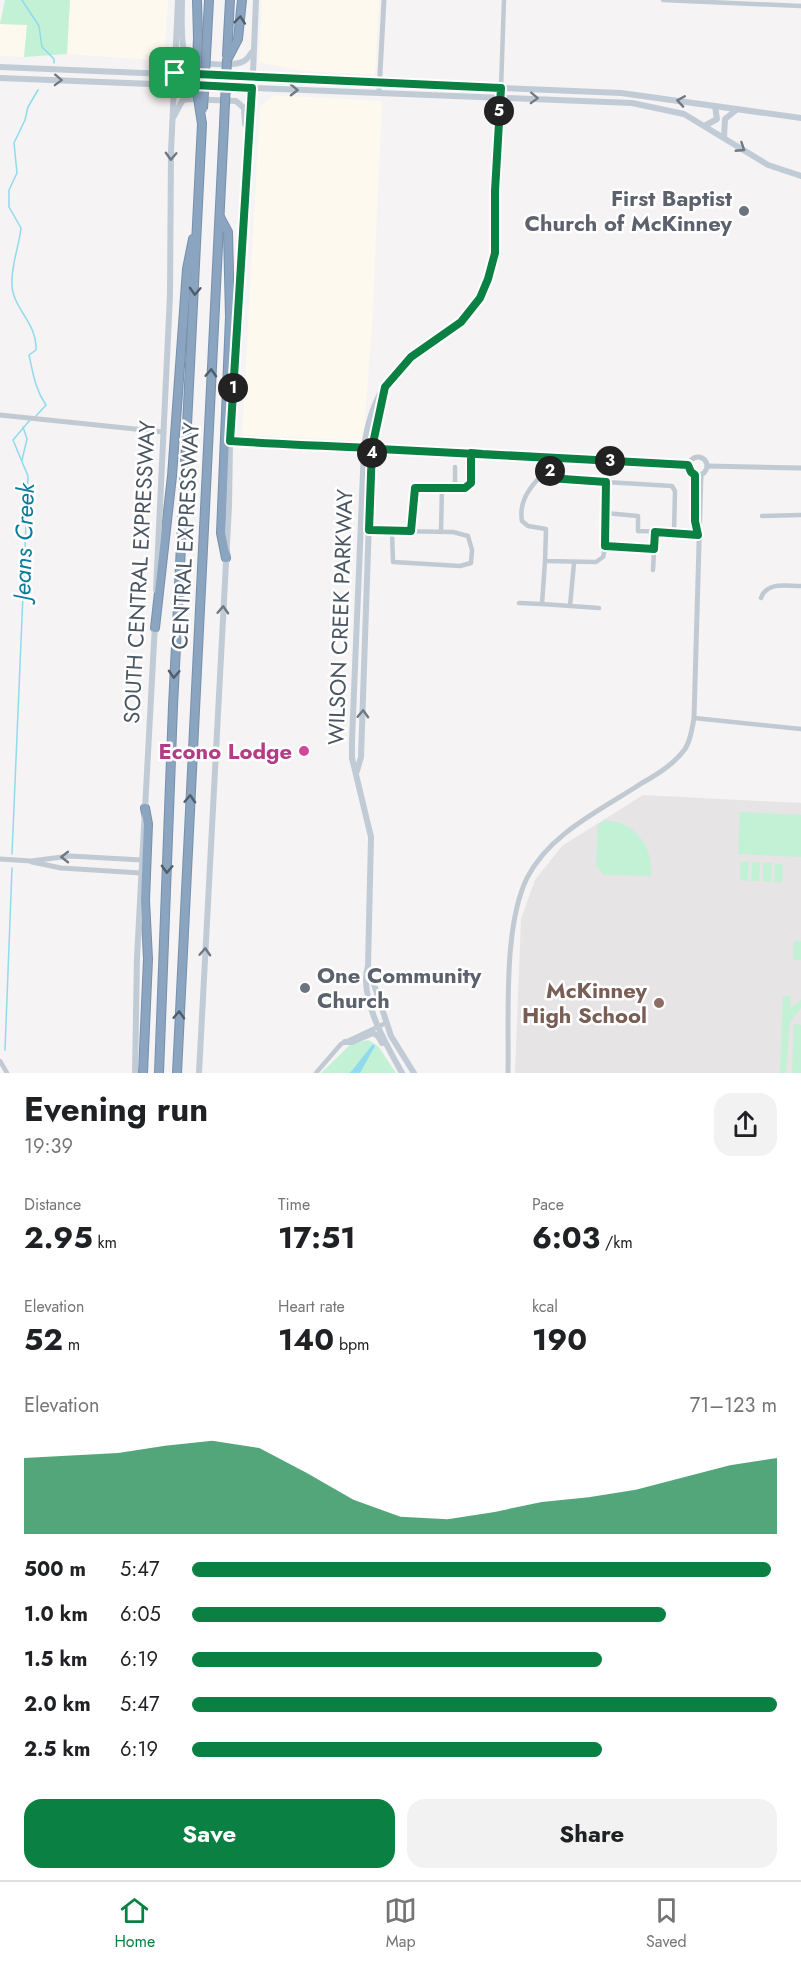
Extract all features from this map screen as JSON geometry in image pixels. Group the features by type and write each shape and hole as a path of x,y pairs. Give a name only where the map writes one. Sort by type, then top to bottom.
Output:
{"highway":[{"path":"197,0 202,38"},
{"name":"CENTRAL EXPRESSWAY","path":"159,1073 173,706 202,124 202,38 209,0"},
{"name":"CENTRAL EXPRESSWAY","path":"177,1073 230,0"},
{"path":"227,60 238,39 242,0"},
{"path":"155,628 172,476 187,269 198,211"},
{"path":"219,215 228,232 229,253 230,317 221,533 226,558"},
{"path":"143,1073 148,959 145,900 148,824 145,808"}],"main road":[{"path":"180,0 185,55 190,60 200,63 235,65 246,61 254,49"},
{"name":"SOUTH CENTRAL EXPRESSWAY","path":"135,1073 141,873 164,432 173,117 180,0"},
{"path":"199,1073 230,441 251,131 256,0"},
{"path":"0,67 253,75 610,92 801,118"},
{"path":"0,78 610,101 665,108 705,125 768,165 801,176"},
{"path":"385,387 411,357 461,322 480,298 488,279 495,253 495,191 501,88"},
{"path":"610,92 610,101"},
{"path":"173,117 182,101 187,99 236,101 244,108 245,124 251,131"},
{"path":"705,125 717,119 715,106"},
{"path":"724,137 724,119 729,113 739,110"},
{"name":"WILSON CREEK PARKWAY","path":"385,387 379,391 372,407 364,448 352,758 371,837 368,966 365,976 369,997 401,1073"},
{"name":"WILSON CREEK PARKWAY","path":"357,772 361,757 372,448 385,387"},
{"name":"WILSON CREEK PARKWAY","path":"382,1024 414,1073"},
{"path":"345,1042 352,1042 367,1034 376,1034 401,1073"}],"street":[{"path":"379,92 384,0"},
{"path":"501,88 504,0"},
{"path":"663,0 737,1 801,6"},
{"path":"0,415 164,432"},
{"path":"230,441 688,465"},
{"path":"411,531 415,488 465,488 471,483 471,453"},
{"path":"688,465 692,458 698,456 705,459 707,466"},
{"path":"549,478 551,458"},
{"path":"688,465 691,472 698,475"},
{"path":"508,1073 512,932 517,904 528,876 544,853 564,834 671,764 690,738 694,718 698,534 695,521 698,475 707,466 801,468"},
{"path":"455,467 455,489"},
{"path":"542,604 546,529 528,526 522,521 520,510 533,484 538,479 672,486 675,491 674,532"},
{"path":"545,561 596,562 603,557 606,482"},
{"path":"441,532 442,487"},
{"path":"605,513 638,516 638,531 698,534"},
{"path":"762,516 801,515"},
{"path":"369,530 441,532 468,536 472,550 471,563 460,566 393,562 392,531"},
{"path":"654,570 655,532"},
{"path":"605,546 654,549"},
{"path":"570,606 574,563"},
{"path":"761,598 765,590 773,586 801,586"},
{"path":"519,603 599,608"},
{"path":"694,718 801,729"},
{"path":"31,861 53,856 142,860"},
{"path":"85,870 86,857"},
{"path":"0,859 31,861 55,868 141,873"},
{"path":"316,1073 345,1042 382,1024"},
{"path":"0,1061 7,1073"}],"shaded area":[{"path":"70,0 168,0 164,61 67,54"},
{"path":"262,0 379,0 375,75 302,71 259,62"},
{"path":"0,24 27,25 24,57 0,56"},
{"path":"274,95 382,101 372,328 363,441 242,435 260,107"},
{"name":"McKinney High School","path":"643,795 801,803 801,1073 515,1073 521,919 535,880 562,846"}],"green space":[{"path":"5,0 70,0 67,54 24,57 27,25 0,24"},
{"path":"740,812 801,815 801,857 738,854"},
{"path":"605,820 626,826 640,838 649,855 651,876 604,875 596,866 598,825"},
{"path":"740,862 749,862 748,881 740,880"},
{"path":"752,862 760,863 759,881 751,881"},
{"path":"763,863 772,863 771,882 763,881"},
{"path":"775,864 783,864 782,883 774,882"},
{"path":"794,941 801,941 801,960 793,960"},
{"path":"783,996 790,996 790,1008 801,1000 801,1008 790,1022 786,1073 780,1073"},
{"path":"794,1024 801,1025 801,1073 792,1073"},
{"path":"368,1040 378,1046 396,1073 321,1073 350,1045"}],"water":[{"path":"373,1044 375,1046 360,1073 350,1073"}],"waterway":[{"name":"Jeans Creek","path":"22,0 39,26 42,47 54,59 54,63"},
{"name":"Jeans Creek","path":"36,416 46,405 37,387 29,355 36,350 36,341 13,293 13,270 21,228 9,207 9,190 17,173 14,143 25,120 28,107 38,90"},
{"name":"Jeans Creek","path":"12,854 28,476 13,440 30,420"},
{"path":"22,460 27,439 23,427"},
{"name":"Jeans Creek","path":"5,1050 12,868"}],"place":[{"name":"First Baptist Church of McKinney","path":"744,211"},
{"name":"Econo Lodge","path":"304,751"},
{"name":"One Community Church","path":"305,988"},
{"name":"McKinney High School","path":"659,1003"}],"route":[{"path":"175,73 175,84 252,88 249,171 230,441 372,448 379,449 483,454 551,458 549,478 606,482 605,546 654,549 655,532 698,535 695,526 695,475 688,465 471,453 471,483 465,488 424,486 415,488 411,531 369,530 372,448 386,394 385,387 411,357 461,322 480,298 494,262 495,191 501,88 175,73"}]}
